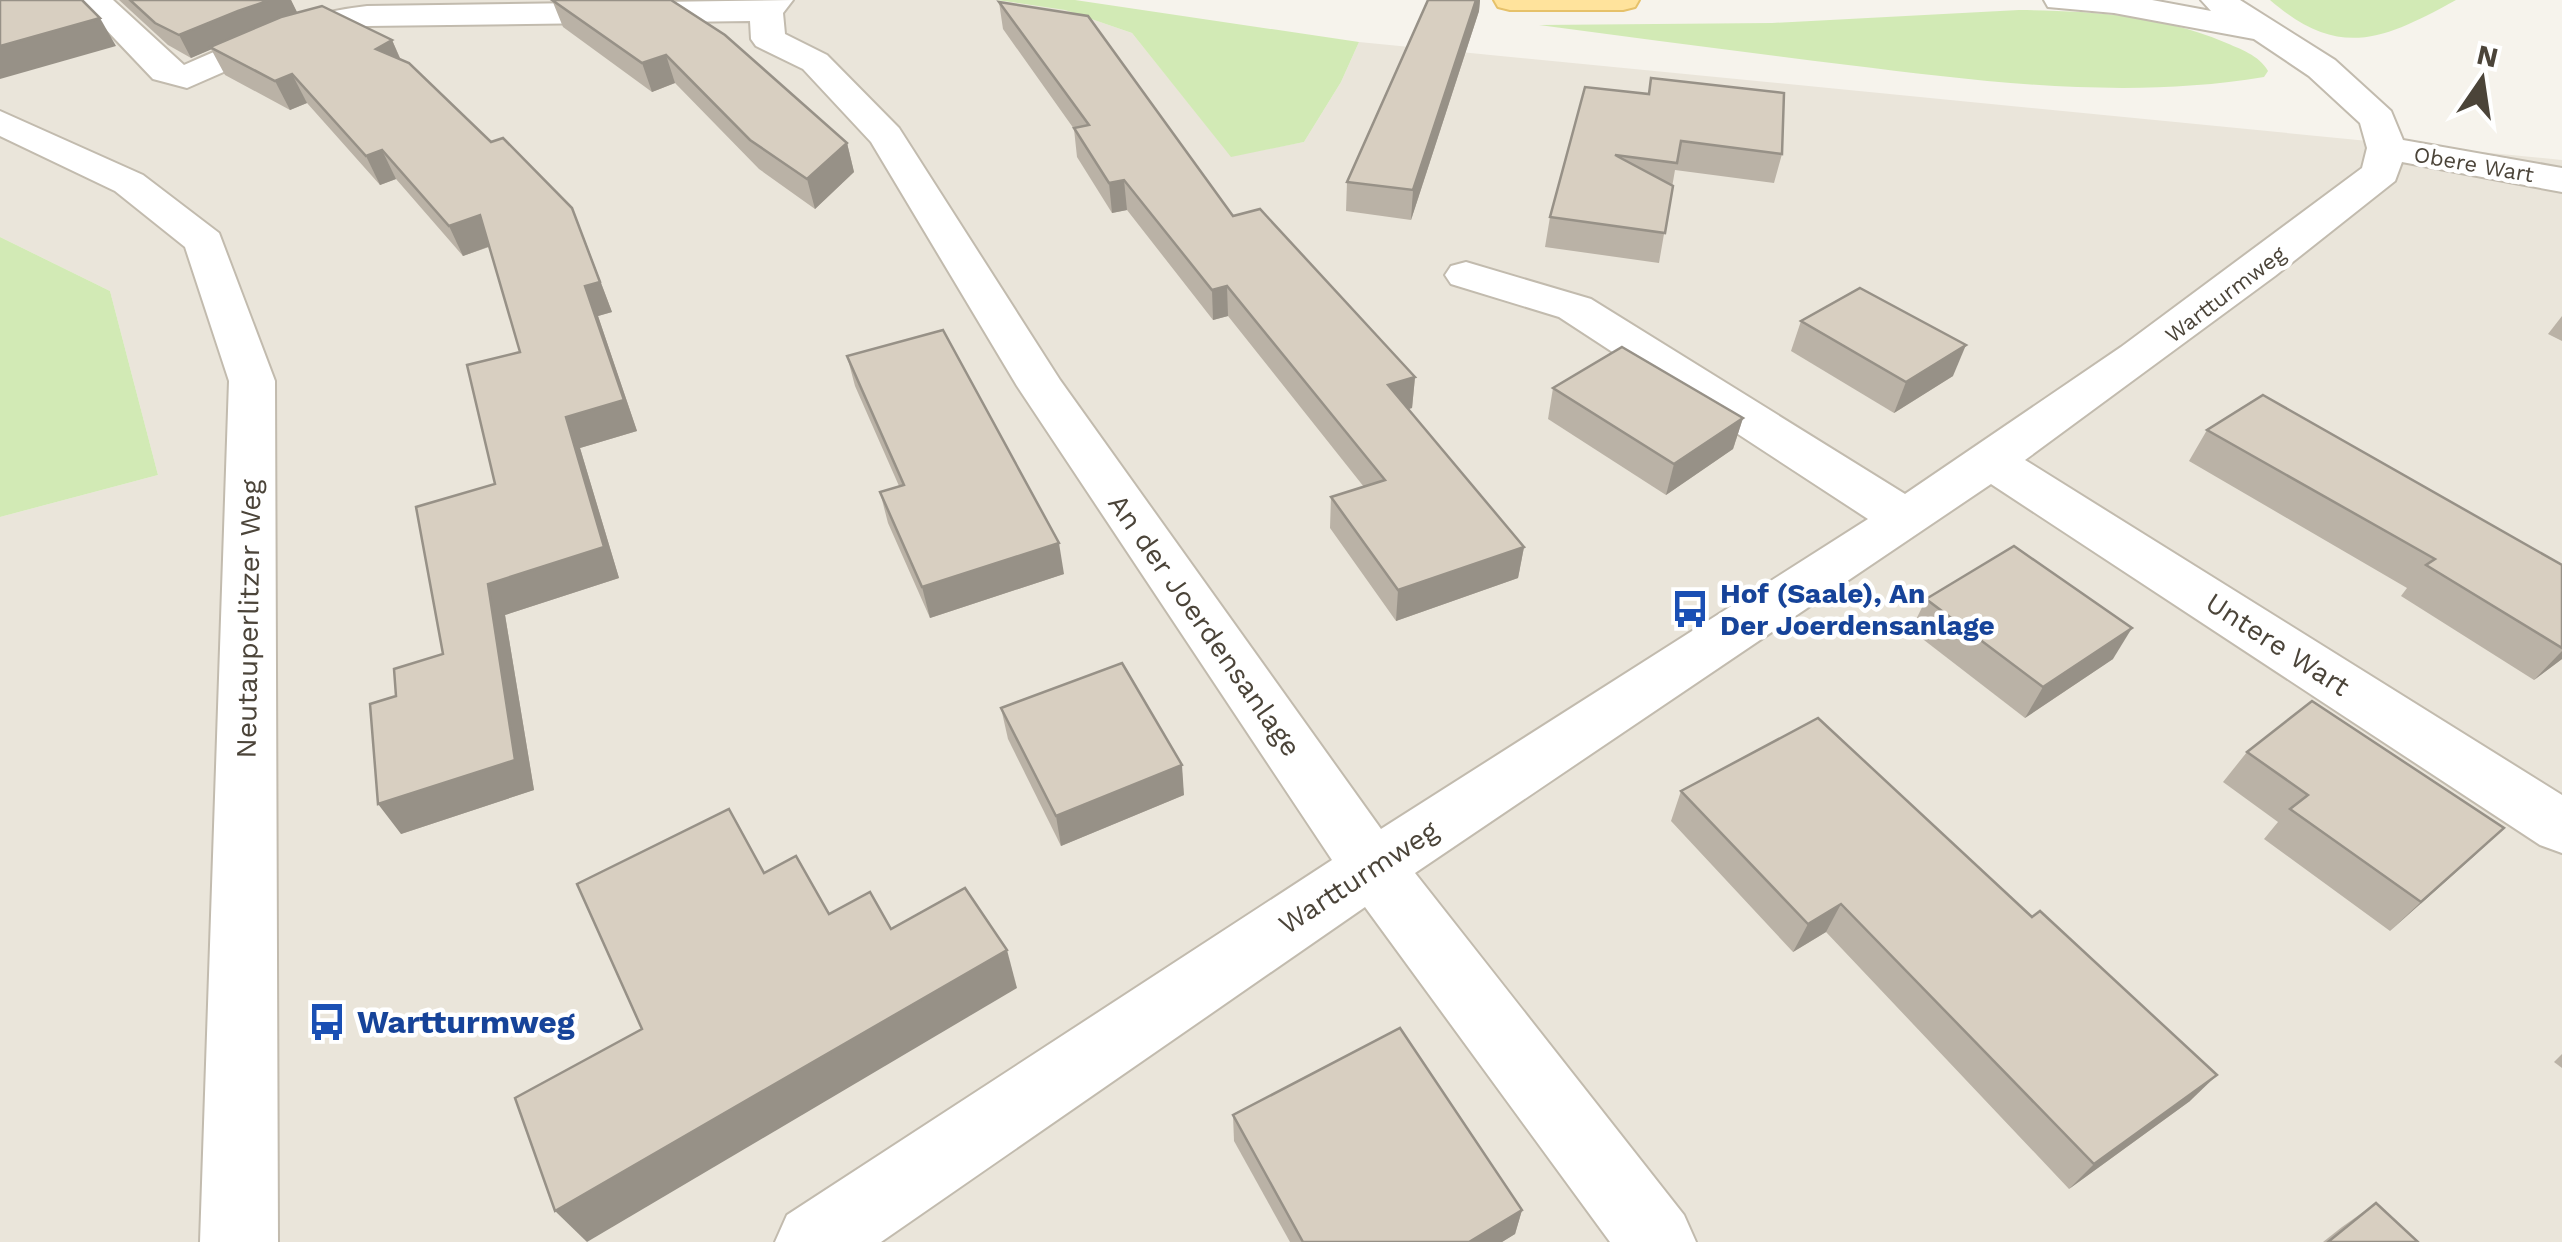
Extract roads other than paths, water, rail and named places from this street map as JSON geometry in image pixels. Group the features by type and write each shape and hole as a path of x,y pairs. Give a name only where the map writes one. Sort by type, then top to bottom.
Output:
{"main road":[{"path":"1510,0 1622,0"}],"street":[{"name":"An der Joerdensanlage","path":"94,0 166,71 187,76 282,34 323,21 367,16 772,6 768,39 814,62 886,136 1040,386 1372,867 1658,1242"},
{"path":"2060,0 2114,3 2273,32"},
{"path":"2217,0 2273,32 2322,68 2378,119 2386,148"},
{"name":"Neutauperlitzer Weg","path":"0,122 129,184 204,242 252,381 240,1242"},
{"name":"Wartturmweg","path":"814,1242 1372,867 1993,462 2247,280 2381,174 2386,148"},
{"name":"Obere Wart","path":"2386,148 2562,180"},
{"path":"1466,276 1574,308 1906,519"},
{"name":"Untere Wart","path":"1993,462 2562,827"}],"place":[{"name":"Hof (Saale), An Der Joerdensanlage","path":"1690,609"},
{"name":"Wartturmweg","path":"327,1022"}]}
